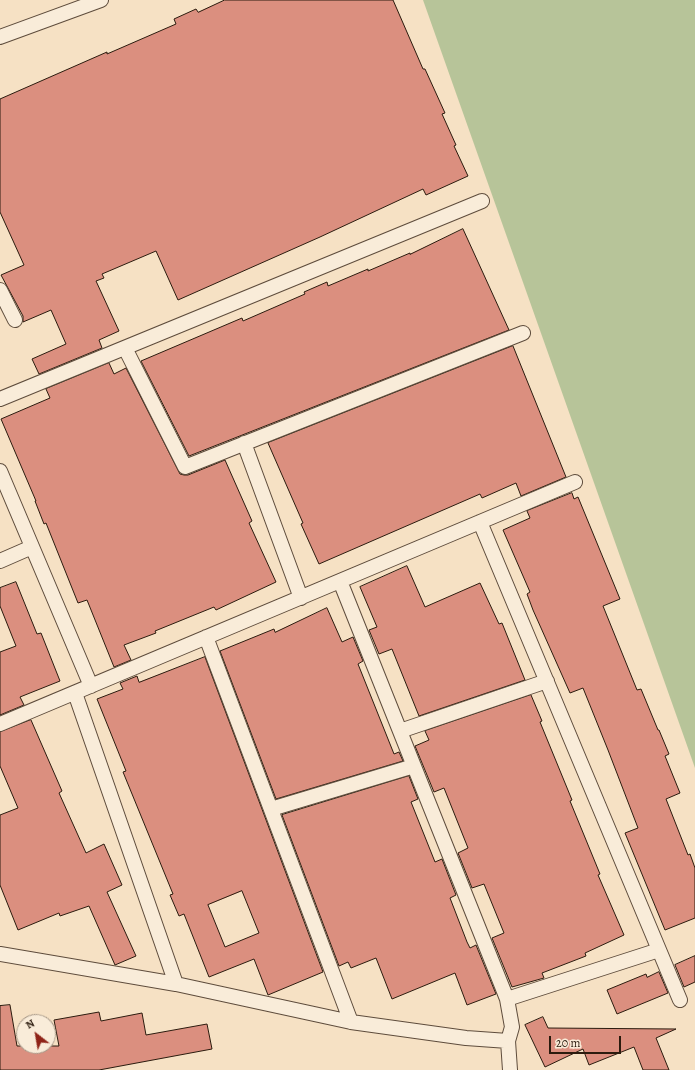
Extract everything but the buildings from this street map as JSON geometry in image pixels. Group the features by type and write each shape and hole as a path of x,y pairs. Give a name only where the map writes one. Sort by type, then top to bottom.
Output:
{"lane":[{"path":"0,37 101,0"},
{"path":"0,399 482,201"},
{"path":"0,290 15,320"},
{"path":"125,348 185,467 523,333"},
{"path":"244,443 300,598"},
{"path":"0,471 91,686"},
{"path":"0,724 576,482"},
{"path":"480,522 680,1000"},
{"path":"0,561 32,547"},
{"path":"340,581 507,999 512,1027 508,1041 510,1070"},
{"path":"206,637 350,1022"},
{"path":"400,731 547,681"},
{"path":"75,693 176,984"},
{"path":"271,809 414,766"},
{"path":"507,999 659,950"},
{"path":"0,954 176,984 350,1022 466,1038 508,1041"}],"green space":[{"path":"423,0 695,0 695,768"}]}
